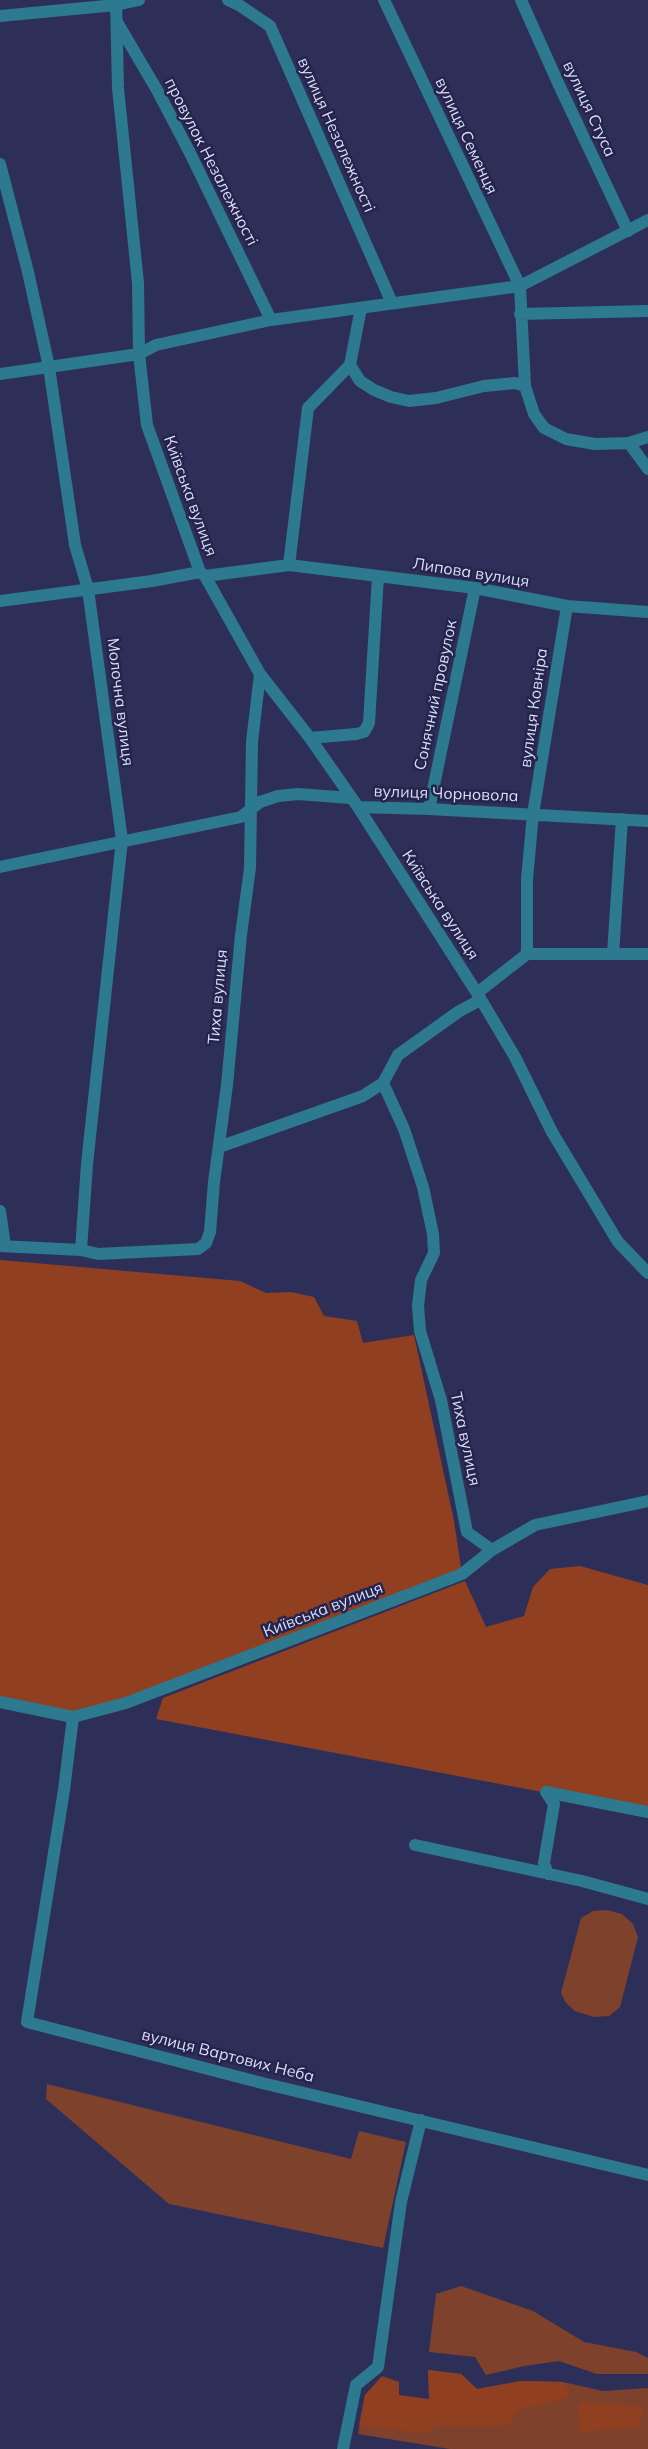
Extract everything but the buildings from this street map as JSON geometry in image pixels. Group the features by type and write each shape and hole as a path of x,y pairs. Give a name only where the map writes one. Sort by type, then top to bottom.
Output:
{"street":[{"path":"0,16 139,0"},
{"name":"вулиця Незалежності","path":"228,0 270,26 392,303"},
{"name":"вулиця Семенця","path":"384,0 520,286"},
{"name":"вулиця Стуса","path":"521,0 628,231"},
{"name":"Київська вулиця","path":"116,3 118,88 138,284 139,354 147,425 202,574 260,674 310,738 479,997 514,1057 552,1132 618,1242 648,1273"},
{"name":"провулок Незалежності","path":"117,22 157,90 190,153 271,320"},
{"name":"Молочна вулиця","path":"0,164 49,367 75,545 88,590 122,840 87,1164 81,1251"},
{"path":"0,374 139,354 156,345 271,320 520,286 648,220"},
{"path":"520,286 525,387 534,414 544,428 566,439 595,444 629,443 648,437"},
{"path":"289,565 308,408 350,365 361,308"},
{"path":"520,314 647,311"},
{"path":"350,365 360,381 374,390 409,401 436,398 504,383 525,387"},
{"path":"629,443 648,469"},
{"name":"Липова вулиця","path":"0,601 202,574 289,565 475,588 567,606 648,612"},
{"path":"310,738 364,732 369,723 378,576"},
{"name":"Сонячний провулок","path":"429,809 475,588"},
{"name":"вулиця Ковніра","path":"533,814 567,606"},
{"name":"Тиха вулиця","path":"2,1246 98,1254 198,1249 206,1243 210,1232 213,1182 250,868 252,742 260,674"},
{"name":"вулиця Чорновола","path":"0,867 241,817 250,808 278,796 298,794 354,803 429,809 648,821"},
{"name":"вулиця Чорновола","path":"527,954 527,879 533,814"},
{"path":"614,954 622,819"},
{"path":"219,1146 363,1096 383,1083 398,1055 479,997 527,954 648,954"},
{"name":"Тиха вулиця","path":"383,1083 390,1103 404,1129 423,1187 433,1234 434,1253 421,1280 418,1306 420,1330 441,1400 467,1532 492,1550"},
{"path":"0,1211 2,1246"},
{"name":"Київська вулиця","path":"0,1702 73,1717 136,1699 462,1574 492,1550 535,1525 648,1501"},
{"name":"вулиця Вартових Неба","path":"73,1717 64,1790 27,2022 262,2083 648,2175"},
{"path":"548,1874 544,1863 554,1804 546,1792 648,1812"},
{"path":"415,1845 648,1899"},
{"path":"343,2449 356,2385 378,2367 401,2202 421,2120"}],"shaded area":[{"path":"0,1260 240,1281 266,1293 291,1292 314,1297 324,1316 357,1321 363,1343 414,1335 454,1521 462,1574 73,1717 0,1702"},
{"path":"580,1566 648,1585 648,1812 156,1719 163,1698 465,1581 486,1627 524,1616 533,1587 550,1569"},
{"path":"607,1910 622,1914 633,1924 638,1937 620,2007 609,2016 594,2017 575,2011 566,2003 561,1993 581,1918 593,1911"},
{"path":"47,2084 351,2159 359,2131 406,2142 383,2248 169,2204 46,2099"},
{"path":"461,2286 533,2311 584,2342 636,2352 648,2358 648,2374 597,2374 559,2361 486,2375 475,2357 429,2352 436,2294"},
{"path":"428,2370 461,2374 477,2389 521,2381 563,2382 603,2391 648,2388 648,2449 450,2449 358,2434 365,2395 430,2404"},
{"path":"428,2370 461,2374 477,2389 521,2381 563,2382 571,2393 565,2399 519,2410 507,2426 436,2426 425,2434 359,2425 365,2395 382,2376 399,2382 399,2395 429,2399"},
{"path":"578,2402 644,2407 639,2427 579,2432"}]}
